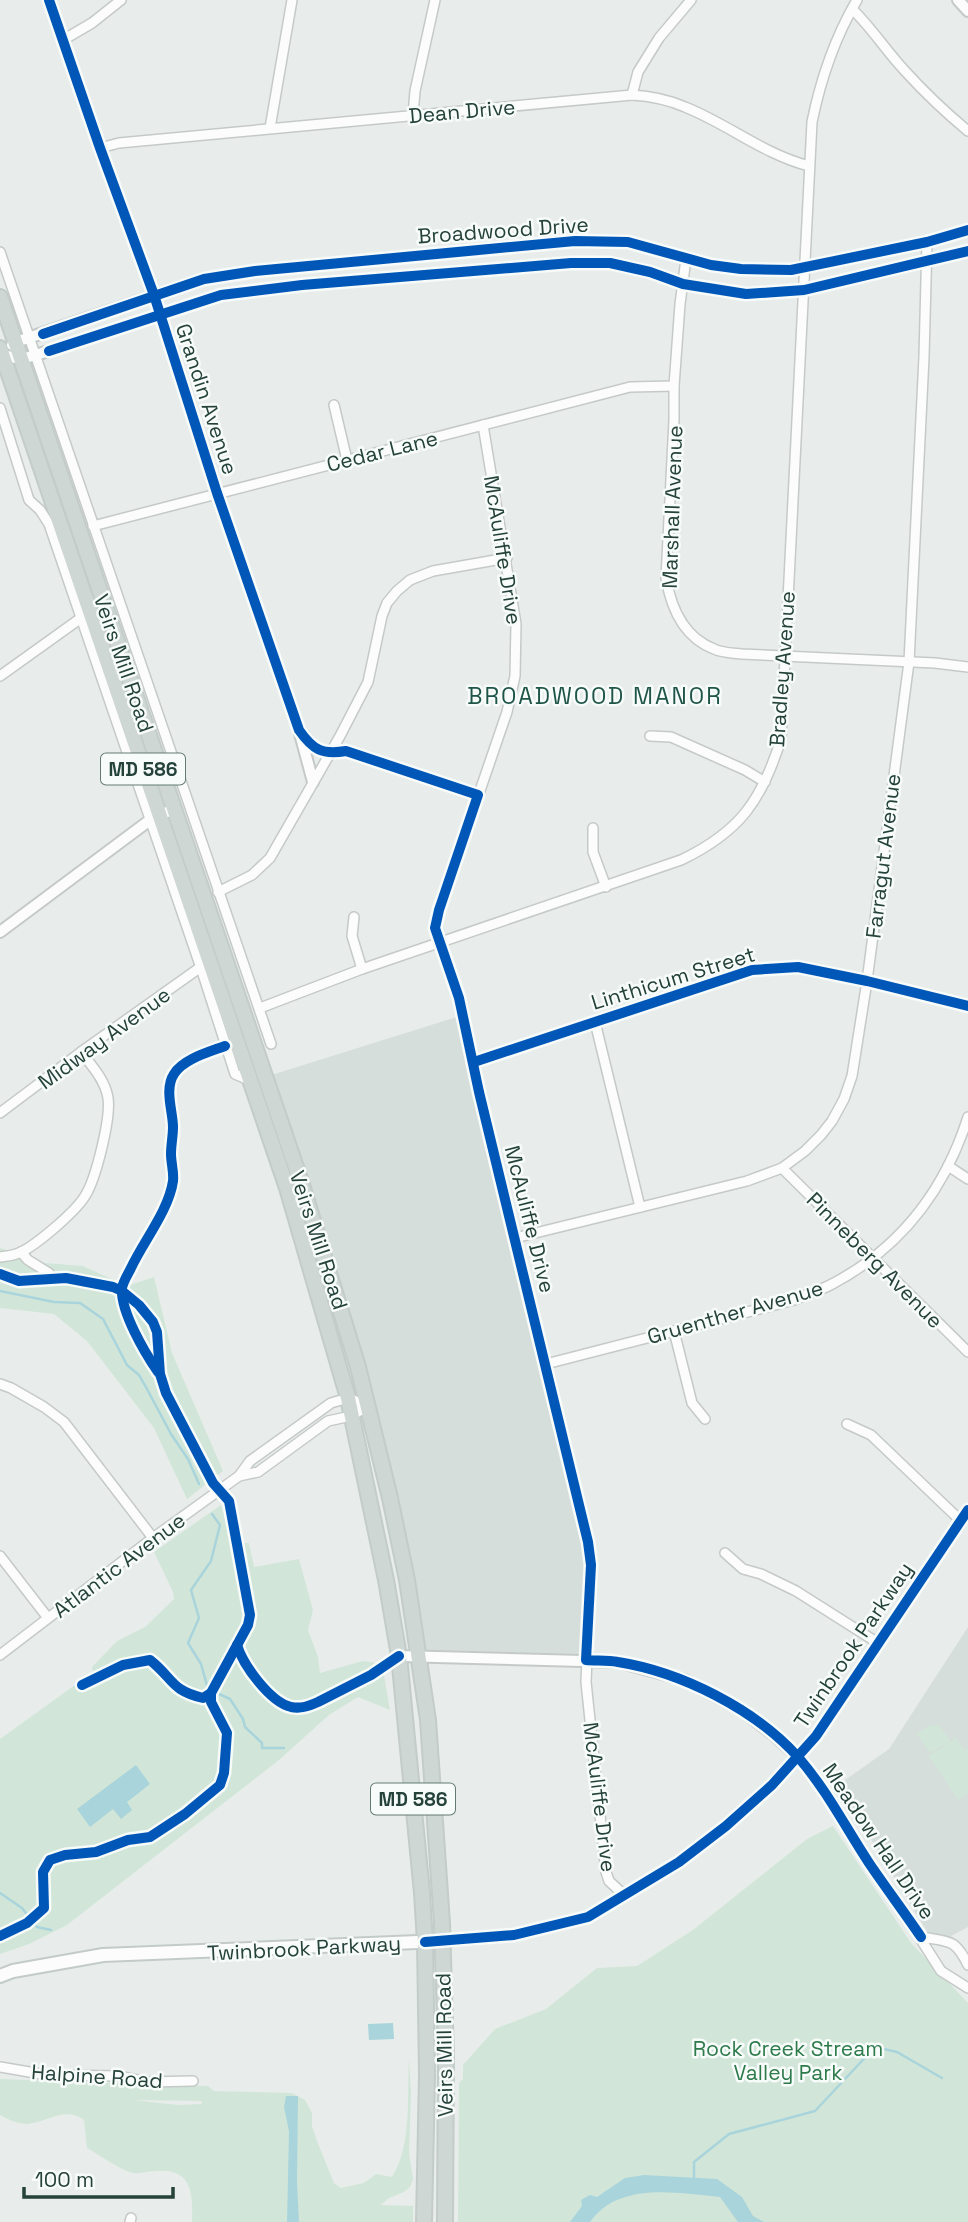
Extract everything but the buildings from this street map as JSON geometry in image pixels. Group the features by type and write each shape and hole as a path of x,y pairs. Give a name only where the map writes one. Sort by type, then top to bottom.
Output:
{"main road":[{"name":"Veirs Mill Road","path":"0,297 23,340 21,359 302,1185 336,1291 368,1406 407,1580 428,1720 446,2046 445,2222"},
{"name":"Veirs Mill Road","path":"1,353 205,965 286,1188 348,1398 400,1656 425,1942 427,2075 424,2222"},
{"path":"286,1188 302,1185"},
{"name":"Twinbrook Parkway","path":"0,1976 13,1971 103,1955 442,1941"}],"street":[{"name":"Grandin Avenue","path":"49,0 154,295 217,493 299,730"},
{"path":"63,40 92,23 121,0"},
{"path":"270,128 292,0"},
{"path":"413,115 415,92 435,0"},
{"path":"632,95 638,72 659,38 691,0"},
{"path":"958,0 968,11"},
{"path":"855,4 903,69 929,97 968,131"},
{"name":"Bradley Avenue","path":"260,1008 362,969 681,860 709,847 730,830 745,814 765,782 774,764 781,739 812,122 820,81 833,44 855,4"},
{"name":"Dean Drive","path":"100,149 119,143 632,95 648,96 685,106 785,159 809,166"},
{"name":"Broadwood Drive","path":"1,353 23,340 154,295 204,279 254,271 575,241 628,242 711,265 741,269 791,270 927,242 968,230"},
{"name":"Farragut Avenue","path":"515,1238 747,1181 782,1168 821,1135 844,1099 852,1076 867,981 909,662 927,242"},
{"name":"Broadwood Drive","path":"1,353 21,359 220,295 288,287 571,263 610,263 650,272 682,284 746,294 804,290 968,251"},
{"name":"Veirs Mill Road","path":"0,252 23,340 36,355 271,1044"},
{"name":"Marshall Avenue","path":"686,259 674,386 666,578 670,602 682,624 695,637 714,649 742,654 936,663 968,667"},
{"name":"Cedar Lane","path":"93,526 630,387 674,386"},
{"path":"334,405 347,460"},
{"name":"Veirs Mill Road","path":"0,408 29,500 49,524 155,818"},
{"name":"McAuliffe Drive","path":"483,425 516,624 514,676 507,712 435,928 459,998 588,1542 591,1565 586,1682 606,1872 609,1881 625,1896"},
{"path":"218,892 252,875 270,858 368,682 382,616 387,603 397,591 410,580 433,571 507,558"},
{"path":"0,676 81,618"},
{"path":"299,730 314,748 329,753 346,751 478,795"},
{"path":"299,730 313,782"},
{"path":"650,736 671,737 745,770 765,782"},
{"path":"0,932 155,818 173,810"},
{"path":"593,828 593,852 606,887"},
{"path":"354,917 352,936 362,969"},
{"name":"Midway Avenue","path":"0,1114 82,1052 236,944"},
{"name":"Linthicum Street","path":"474,1062 752,970 798,967 968,1006"},
{"path":"595,1022 640,1207"},
{"path":"0,1256 20,1252 72,1212 93,1181 108,1114 108,1101 100,1076 82,1052"},
{"name":"Gruenther Avenue","path":"546,1364 794,1300 833,1284 883,1251 915,1217 948,1166 968,1117"},
{"path":"948,1166 968,1179"},
{"name":"Pinneberg Avenue","path":"782,1168 968,1352"},
{"path":"20,1252 49,1273"},
{"path":"674,1331 692,1403 705,1419"},
{"path":"0,1384 44,1407 64,1422 153,1538"},
{"path":"348,1398 368,1406"},
{"name":"Atlantic Avenue","path":"0,1655 239,1476 250,1461 331,1403 348,1398"},
{"name":"Atlantic Avenue","path":"239,1476 258,1472 328,1421 351,1416 368,1406"},
{"path":"847,1424 871,1435 961,1521"},
{"path":"287,1435 288,1450"},
{"name":"Twinbrook Parkway","path":"442,1941 514,1935 588,1917 679,1861 726,1826 772,1785 816,1735 968,1510"},
{"path":"725,1553 743,1569 761,1574 796,1591 878,1643"},
{"path":"0,1556 48,1618"},
{"name":"Meadow Hall Drive","path":"400,1656 618,1662 685,1680 740,1709 798,1757 825,1793 870,1866 921,1937 928,1952 942,1970 968,1988"},
{"name":"Meadow Hall Drive","path":"921,1937 950,1942 960,1948 968,1965"},
{"name":"Halpine Road","path":"0,2067 47,2074 119,2076 147,2082 193,2081"}],"shaded area":[{"path":"463,1015 588,1542 586,1660 419,1656 368,1406 265,1077"},
{"path":"968,1627 968,1927 951,1936 928,1933 838,1785 889,1749"}],"green space":[{"path":"0,1248 45,1263 83,1266 127,1286 154,1277 172,1353 223,1471 187,1499 154,1428 87,1341 54,1314 0,1308"},
{"path":"221,1505 232,1542 249,1543 254,1567 299,1559 313,1610 308,1630 318,1657 320,1673 363,1661 382,1664 390,1710 358,1697 329,1715 279,1760 67,1925 29,1944 0,1954 0,1739 93,1672 92,1667 117,1641 145,1627 174,1599 154,1552"},
{"path":"930,1725 939,1725 950,1741 930,1753 917,1734"},
{"path":"956,1738 964,1750 968,1748 968,1793 958,1800 929,1756"},
{"name":"Rock Creek Stream Valley Park","path":"833,1826 911,1943 968,2003 968,2222 458,2222 459,2083 463,2079 463,2065 495,2029 546,2009 597,1968 637,1966 693,1930 807,1839"},
{"path":"409,2059 409,2153 413,2179 404,2192 389,2198 381,2205 413,2206 413,2222 192,2222 191,2192 183,2178 168,2171 134,2173 110,2162 87,2148 84,2120 77,2116 56,2116 28,2124 0,2115 0,2079 208,2086 214,2091 292,2093 305,2100 312,2113 312,2126 317,2141 334,2183 341,2188 364,2183 376,2174 392,2177 406,2136","holes":["133,2100 201,2101 201,2104 178,2105"]}],"water":[{"path":"136,1765 150,1784 127,1802 132,1810 121,1819 113,1809 90,1827 77,1809"},
{"path":"393,2023 394,2039 369,2040 368,2024"},
{"path":"286,2096 298,2096 299,2222 287,2222 289,2131 284,2107"},
{"path":"644,2175 717,2179 742,2197 753,2216 764,2222 738,2222 720,2197 668,2192 633,2195 616,2200 602,2209 590,2222 570,2222 582,2206 581,2200 590,2195 597,2197 625,2178"}],"waterway":[{"path":"0,1291 54,1302 80,1303 103,1319 127,1365 139,1375 188,1459 199,1484"},
{"path":"212,1514 220,1525 211,1561 191,1590 199,1618 188,1643 201,1664 208,1689 230,1699 245,1727 262,1743 262,1748 284,1748"},
{"path":"0,1893 22,1908 37,1927 51,1930"},
{"path":"694,2180 694,2162 729,2134 815,2111 875,2047 897,2052 942,2078"}],"cycle path":[{"path":"49,0 154,295 217,493 299,730 319,750 346,751 478,795 435,928 459,998 479,1092 588,1542 591,1565 586,1660 614,1661 667,1674 716,1695 761,1723 798,1757 818,1782 869,1863 921,1937"},
{"path":"43,334 204,279 255,271 575,241 628,242 711,265 741,269 791,270 927,242 968,230"},
{"path":"49,351 221,295 302,285 571,263 610,263 650,272 683,284 746,294 804,290 968,251"},
{"path":"474,1062 752,970 798,967 968,1006"},
{"path":"158,1372 129,1320 122,1288 171,1192 171,1080 178,1069 190,1060 225,1046"},
{"path":"0,1274 19,1281 66,1278 113,1287 139,1305 153,1322 157,1332 160,1374 166,1393 213,1483 229,1501 250,1615 248,1625 211,1693 211,1702 227,1733 224,1773 220,1785 185,1814 150,1837 128,1840 96,1852 65,1855 50,1860 43,1872 44,1908 27,1923 0,1936"},
{"path":"425,1942 514,1935 588,1917 679,1862 726,1826 772,1785 816,1736 968,1510"},
{"path":"237,1645 251,1672 266,1690 283,1704 295,1708 318,1702 371,1675 399,1656"},
{"path":"82,1685 123,1665 150,1660 184,1691 203,1698 211,1693"}],"district":[{"name":"BROADWOOD MANOR","path":"595,696"}]}
